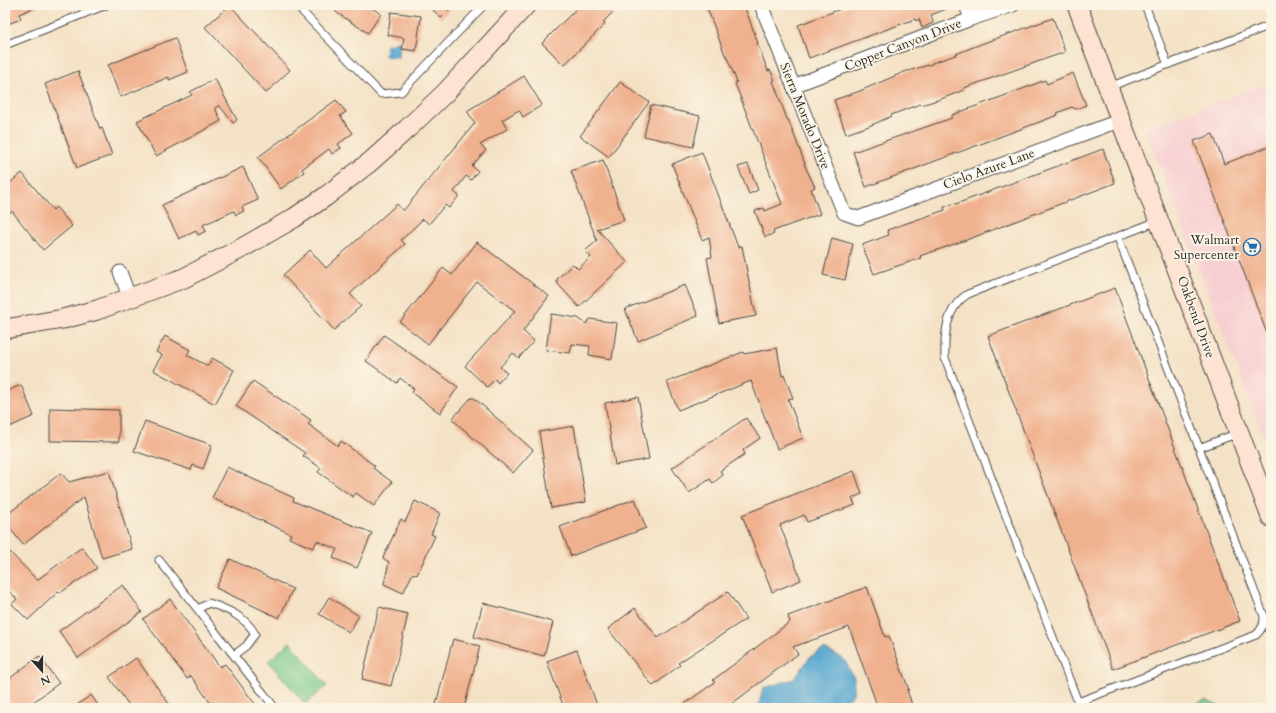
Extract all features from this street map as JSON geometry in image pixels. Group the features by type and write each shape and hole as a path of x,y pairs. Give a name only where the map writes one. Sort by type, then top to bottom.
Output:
{"main road":[{"path":"5,329 63,319 130,299 184,278 242,248 294,218 326,197 370,162 445,93 526,5"},
{"name":"Oakbend Drive","path":"1077,5 1271,517"}],"street":[{"name":"Sierra Morado Drive","path":"761,5 844,213 858,218"},
{"path":"966,5 971,19"},
{"name":"Copper Canyon Drive","path":"793,86 971,19 1013,5"},
{"name":"Cielo Azure Lane","path":"858,218 1121,120"},
{"path":"120,272 130,299"}],"lane":[{"path":"5,45 106,5"},
{"path":"296,5 381,94 401,92 484,5"},
{"path":"1145,5 1168,65"},
{"path":"1109,87 1271,26"},
{"path":"1118,238 1264,616 1264,624 1256,635 1080,705 945,358 944,339 952,309 960,298 1160,221"},
{"path":"1199,448 1239,432"},
{"path":"159,560 275,708"},
{"path":"198,609 210,603 233,613 250,625 255,634 246,646 234,655"}],"shaded area":[{"path":"1271,82 1271,456 1145,129"}],"green space":[{"path":"290,642 327,686 305,704 268,661"},
{"path":"1205,700 1219,706 1219,708 1186,708"}],"water":[{"path":"395,42 400,43 399,57 385,56 386,45 393,45"},
{"path":"824,649 844,659 854,678 853,694 843,703 834,708 758,708 763,688 794,679 810,657"}],"building":[{"path":"5,5 41,5 19,14 21,19 5,25"},
{"path":"230,5 290,70 266,93 205,27"},
{"path":"330,5 367,5 381,14 368,33 337,13"},
{"path":"428,5 454,5 441,18"},
{"path":"580,5 620,5 603,22 605,24 564,65 542,43"},
{"path":"706,5 744,5 768,71 770,70 775,80 773,81 804,164 815,187 811,189 820,214 773,231 774,234 765,237 755,211 764,208 765,211 782,204 735,83 737,82"},
{"path":"851,5 954,6 931,15 933,23 922,28 919,19 916,21 915,19 809,58 798,25"},
{"path":"391,12 421,16 416,51 402,49 404,38 388,35"},
{"path":"1053,18 1065,52 964,88 964,90 941,99 921,105 920,104 891,115 892,116 869,126 846,134 834,100 860,91 904,72 932,64 981,44"},
{"path":"175,38 188,72 169,80 169,77 120,97 108,65"},
{"path":"78,71 100,129 102,128 112,155 77,168 45,84"},
{"path":"1073,73 1086,105 1076,109 1072,107 1057,113 1058,115 866,187 853,152 952,118 952,115 1045,80 1047,84"},
{"path":"524,76 542,105 523,117 519,110 502,120 507,129 480,145 486,150 472,166 478,171 471,180 466,176 454,192 459,196 449,208 445,205 429,224 423,219 401,240 405,244 350,294 361,306 334,330 283,275 310,250 326,268 397,204 403,211 475,123 467,111"},
{"path":"215,79 237,120 233,123 219,105 215,108 221,121 156,156 137,121 192,95 190,92"},
{"path":"620,82 649,102 609,157 580,136"},
{"path":"336,100 346,112 340,116 353,133 338,144 341,148 332,154 329,149 302,169 304,172 281,189 258,157"},
{"path":"651,105 700,116 693,147 644,136"},
{"name":"Walmart Supercenter","path":"1213,134 1224,164 1271,146 1271,344 1194,141"},
{"path":"1103,149 1115,183 969,239 920,256 921,258 874,274 862,245 889,235 887,230 945,210 944,207 956,204"},
{"path":"702,152 738,247 742,246 756,316 719,323 707,258 712,257 709,237 702,240 672,164"},
{"path":"603,160 624,220 597,229 627,262 579,307 557,283 557,279 573,264 578,269 591,257 585,251 597,241 571,171"},
{"path":"748,164 758,190 749,194 738,167"},
{"path":"243,167 258,200 242,207 244,211 236,215 234,211 203,225 206,231 198,235 196,231 179,239 162,205"},
{"path":"22,173 53,210 56,207 72,226 43,250 12,211 5,217 5,187"},
{"path":"832,238 853,244 845,280 823,275"},
{"path":"477,242 549,296 523,331 534,341 519,358 513,353 500,367 507,373 498,383 495,379 487,387 465,366 515,311 477,282 428,344 400,322 443,268 452,275"},
{"path":"685,285 698,316 638,341 625,309"},
{"path":"1115,288 1240,621 1113,669 988,336"},
{"path":"551,314 578,318 586,324 590,319 617,323 612,359 589,355 590,346 572,344 570,353 546,350"},
{"path":"384,335 458,387 440,413 412,393 414,389 400,378 397,383 366,361"},
{"path":"165,336 190,350 187,355 208,366 212,358 234,370 215,404 153,370 162,355 156,352"},
{"path":"777,348 782,376 784,375 793,398 788,399 803,438 777,449 751,381 678,410 667,382 743,352 744,354"},
{"path":"253,381 311,420 308,424 338,446 341,441 375,466 373,468 392,482 374,506 356,493 353,497 318,472 321,468 303,456 305,453 236,406"},
{"path":"21,385 34,416 5,429 5,392"},
{"path":"638,397 649,459 615,465 605,403"},
{"path":"471,398 474,398 533,450 513,473 452,419"},
{"path":"50,408 119,410 119,442 50,441"},
{"path":"746,418 760,438 743,450 745,454 720,471 723,475 713,483 710,479 689,493 672,468"},
{"path":"145,421 212,445 203,469 193,465 191,470 134,451"},
{"path":"574,426 586,502 551,508 539,432"},
{"path":"227,467 294,498 293,501 372,533 357,568 333,558 337,549 317,541 313,548 289,538 291,534 212,498"},
{"path":"109,471 132,549 102,558 84,497 23,545 5,522 5,516 61,473 69,482"},
{"path":"854,471 862,494 852,498 855,505 807,522 804,515 780,525 801,580 772,592 742,515"},
{"path":"635,499 646,528 571,556 560,527"},
{"path":"415,501 440,513 431,534 435,536 417,575 413,573 403,593 384,584 389,562 383,558 401,519 405,522"},
{"path":"5,547 37,580 82,547 97,568 60,593 59,591 28,620 12,604 17,599 5,587"},
{"path":"230,559 293,589 279,618 216,588"},
{"path":"123,585 142,612 78,658 59,631"},
{"path":"867,587 885,637 889,636 909,690 907,690 913,708 878,708 849,627 793,647 798,654 726,708 679,708 715,682 713,680 790,622 788,616"},
{"path":"728,592 746,619 678,663 680,665 653,686 608,629 635,608 658,638"},
{"path":"329,597 359,616 349,632 319,614"},
{"path":"170,599 220,667 225,664 258,708 214,708 191,676 187,679 143,619"},
{"path":"483,603 553,622 544,656 474,637"},
{"path":"379,607 408,614 391,686 362,679"},
{"path":"453,639 480,646 464,708 435,708"},
{"path":"577,650 598,708 564,708 547,661"},
{"path":"39,656 59,683 25,708 5,708 5,682"},
{"path":"136,658 172,708 131,708 109,677"},
{"path":"91,695 100,708 73,708"}],"place":[{"name":"Walmart Supercenter","path":"1252,247"}]}
